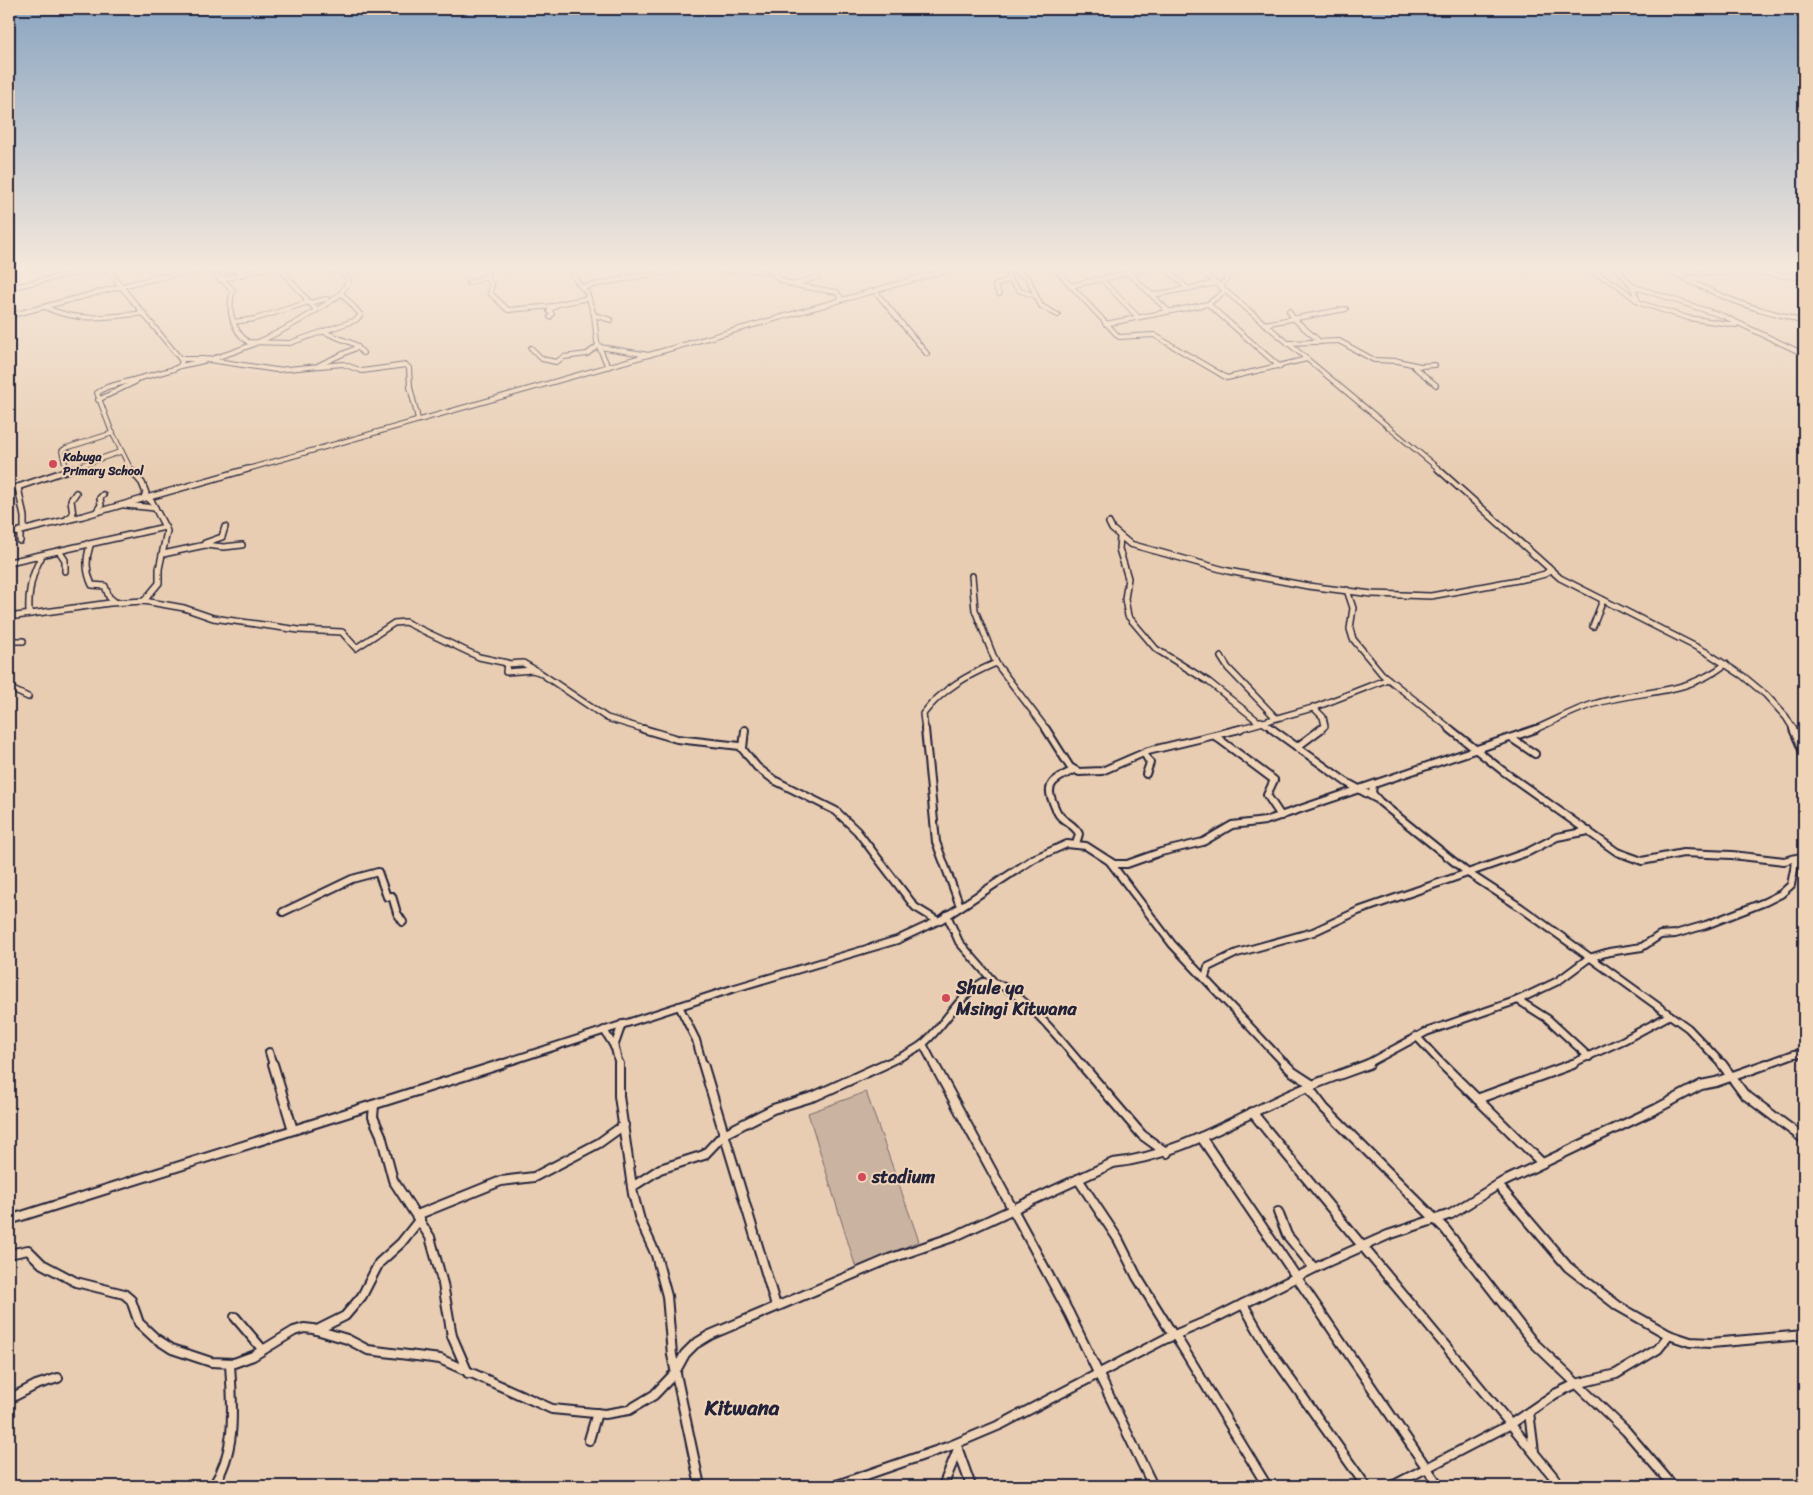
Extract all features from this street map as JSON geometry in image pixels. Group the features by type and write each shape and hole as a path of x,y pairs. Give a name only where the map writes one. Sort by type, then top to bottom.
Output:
{"street":[{"path":"164,338 181,359 180,366"},
{"path":"242,338 244,340 287,343 305,338"},
{"path":"144,601 159,584 159,569 167,532 155,508 145,497 144,487 128,467 120,452 98,400 97,393 103,389 180,366 239,353 269,338"},
{"path":"340,338 358,347 363,353"},
{"path":"596,338 608,367"},
{"path":"9,534 88,514 709,338"},
{"path":"915,338 927,354"},
{"path":"1160,338 1227,378 1280,367 1307,359"},
{"path":"1247,338 1280,367"},
{"path":"1281,338 1422,455 1565,581 1726,664 1744,676 1775,705 1794,729 1804,754"},
{"path":"1315,338 1320,342"},
{"path":"1767,338 1804,354"},
{"path":"1288,343 1339,342 1350,345 1374,360 1393,360 1410,364 1435,365"},
{"path":"531,348 535,356 551,363 559,362 564,357 572,359 584,355 600,346 649,355"},
{"path":"312,368 358,347"},
{"path":"181,359 208,360 276,370 345,364 362,371 408,365 418,419"},
{"path":"1410,364 1436,386"},
{"path":"98,400 122,390 144,377"},
{"path":"65,463 62,452 66,448 113,433"},
{"path":"9,490 120,452"},
{"path":"18,487 24,517 20,541"},
{"path":"65,520 73,515 71,500 76,493"},
{"path":"97,511 101,505 100,498 104,495"},
{"path":"110,507 136,505 155,508"},
{"path":"88,514 89,507"},
{"path":"1109,523 1120,537 1130,544 1235,572 1308,586 1382,594 1441,595 1534,578 1545,574 1551,568"},
{"path":"9,562 165,527"},
{"path":"163,554 199,546 222,537 225,527"},
{"path":"1120,537 1118,549 1128,578 1126,609 1131,620 1156,649 1178,661 1297,747 1376,798 1468,873 1520,907 1670,1014 1704,1042 1747,1097 1804,1139"},
{"path":"88,544 90,546 86,565 89,579 92,585 105,586 109,597 115,602"},
{"path":"199,546 242,545"},
{"path":"59,551 65,560 65,570"},
{"path":"29,613 28,597 35,568 42,558 35,556"},
{"path":"972,576 975,610 996,663 1049,733 1074,770 1085,773 1102,772 1144,753 1215,736 1260,721 1313,707 1388,679"},
{"path":"1348,590 1352,608 1350,629 1353,639 1388,679 1515,780 1590,831 1617,852 1642,861 1683,853 1732,854 1784,861 1804,856"},
{"path":"1593,626 1603,600"},
{"path":"9,617 115,602 144,601 184,608 205,616 228,621 268,624 299,630 342,632 356,648 363,646 394,622 411,622 472,655 482,656 495,663 523,663 572,692 607,718 677,739 732,744 743,748 757,767 774,780 822,803 844,818 877,856 915,907 938,921"},
{"path":"9,641 23,641"},
{"path":"1221,657 1228,668 1275,717"},
{"path":"960,906 936,842 923,714 927,706 962,678 996,663"},
{"path":"507,664 507,672 535,670"},
{"path":"9,1220 374,1105 679,1006 897,940 938,921 1033,859 1060,847 1076,844 1086,846 1110,862 1117,865 1127,864 1161,852 1203,842 1232,826 1265,821 1281,816 1338,794 1373,785 1511,738 1594,704 1681,688 1713,674 1726,664"},
{"path":"9,684 13,690 28,697"},
{"path":"1297,747 1325,726 1323,717 1313,707"},
{"path":"743,748 745,730"},
{"path":"1215,736 1274,780 1267,795 1281,816"},
{"path":"1511,738 1535,754"},
{"path":"1144,753 1150,763 1146,774"},
{"path":"1074,770 1051,783 1049,794 1058,814 1077,830 1079,834 1076,844"},
{"path":"1373,785 1372,793 1376,798"},
{"path":"1205,977 1208,967 1218,961 1313,932 1358,911 1528,852 1556,837 1590,831"},
{"path":"9,1254 28,1250 42,1264 76,1282 124,1294 131,1300 139,1322 155,1338 172,1349 212,1362 230,1363 253,1356 294,1330 304,1328 347,1339 375,1351 440,1359 552,1409 597,1413 629,1410 663,1388 695,1344 722,1330 776,1306 832,1285 889,1259 953,1237 1002,1212 1013,1211 1113,1163 1140,1160 1167,1153 1310,1086 1370,1063 1416,1036 1518,1000 1558,981 1590,958 1609,952 1642,947 1660,935 1675,934 1706,925 1766,902 1781,894 1791,885 1796,859"},
{"path":"1110,862 1172,944 1295,1074 1310,1086 1324,1108 1454,1239 1532,1341 1626,1431 1673,1486"},
{"path":"283,912 352,879 378,872 384,893 387,897 392,896 397,913 403,922"},
{"path":"947,915 959,942 993,981 1003,986 1038,1016 1078,1059 1142,1135 1167,1153"},
{"path":"632,1187 660,1169 704,1155 724,1134 773,1109 798,1099 815,1096 923,1044 943,1017 963,998 983,982 993,981"},
{"path":"1518,1000 1548,1019 1589,1057"},
{"path":"679,1006 696,1040 776,1306"},
{"path":"1476,1099 1557,1071 1589,1057 1650,1027 1670,1014"},
{"path":"614,1047 622,1024"},
{"path":"604,1030 614,1047 620,1069 619,1096 636,1209 660,1266 667,1296 670,1336 700,1486"},
{"path":"1416,1036 1476,1099 1542,1163"},
{"path":"923,1044 1069,1313 1153,1486"},
{"path":"269,1052 293,1130"},
{"path":"834,1486 957,1446 1174,1335 1243,1304 1314,1268 1388,1235 1436,1221 1465,1207 1498,1185 1671,1102 1701,1085 1794,1054 1804,1053"},
{"path":"1295,1074 1299,1083 1299,1091"},
{"path":"374,1105 373,1117 381,1135 393,1180 419,1217 430,1237 437,1258 452,1336 468,1372"},
{"path":"1252,1112 1361,1247 1448,1346 1561,1486"},
{"path":"317,1330 344,1316 362,1296 379,1263 401,1243 419,1217 502,1181 534,1177 599,1143 624,1124"},
{"path":"1201,1137 1439,1486"},
{"path":"1078,1179 1114,1232 1137,1277 1267,1486"},
{"path":"1498,1185 1568,1267 1618,1306 1669,1335 1690,1342 1710,1343 1804,1335"},
{"path":"1278,1212 1279,1220 1292,1243 1314,1268"},
{"path":"1243,1304 1257,1331 1282,1369 1319,1417 1366,1486"},
{"path":"235,1317 263,1350"},
{"path":"1392,1486 1428,1469 1511,1424 1543,1400 1576,1384 1616,1374 1658,1348 1669,1335"},
{"path":"213,1486 224,1467 233,1421 230,1363"},
{"path":"9,1399 41,1383 58,1378"},
{"path":"1529,1412 1535,1454"},
{"path":"589,1440 597,1413"},
{"path":"943,1486 957,1446"},
{"path":"957,1446 971,1486"}],"shaded area":[{"name":"stadium","path":"866,1092 919,1241 856,1268 808,1113"}],"place":[{"name":"Kabuga Primary School","path":"53,464"},
{"name":"Shule ya Msingi Kitwana","path":"946,998"},
{"name":"stadium","path":"862,1177"}],"district":[{"name":"Kitwana","path":"742,1408"}]}
